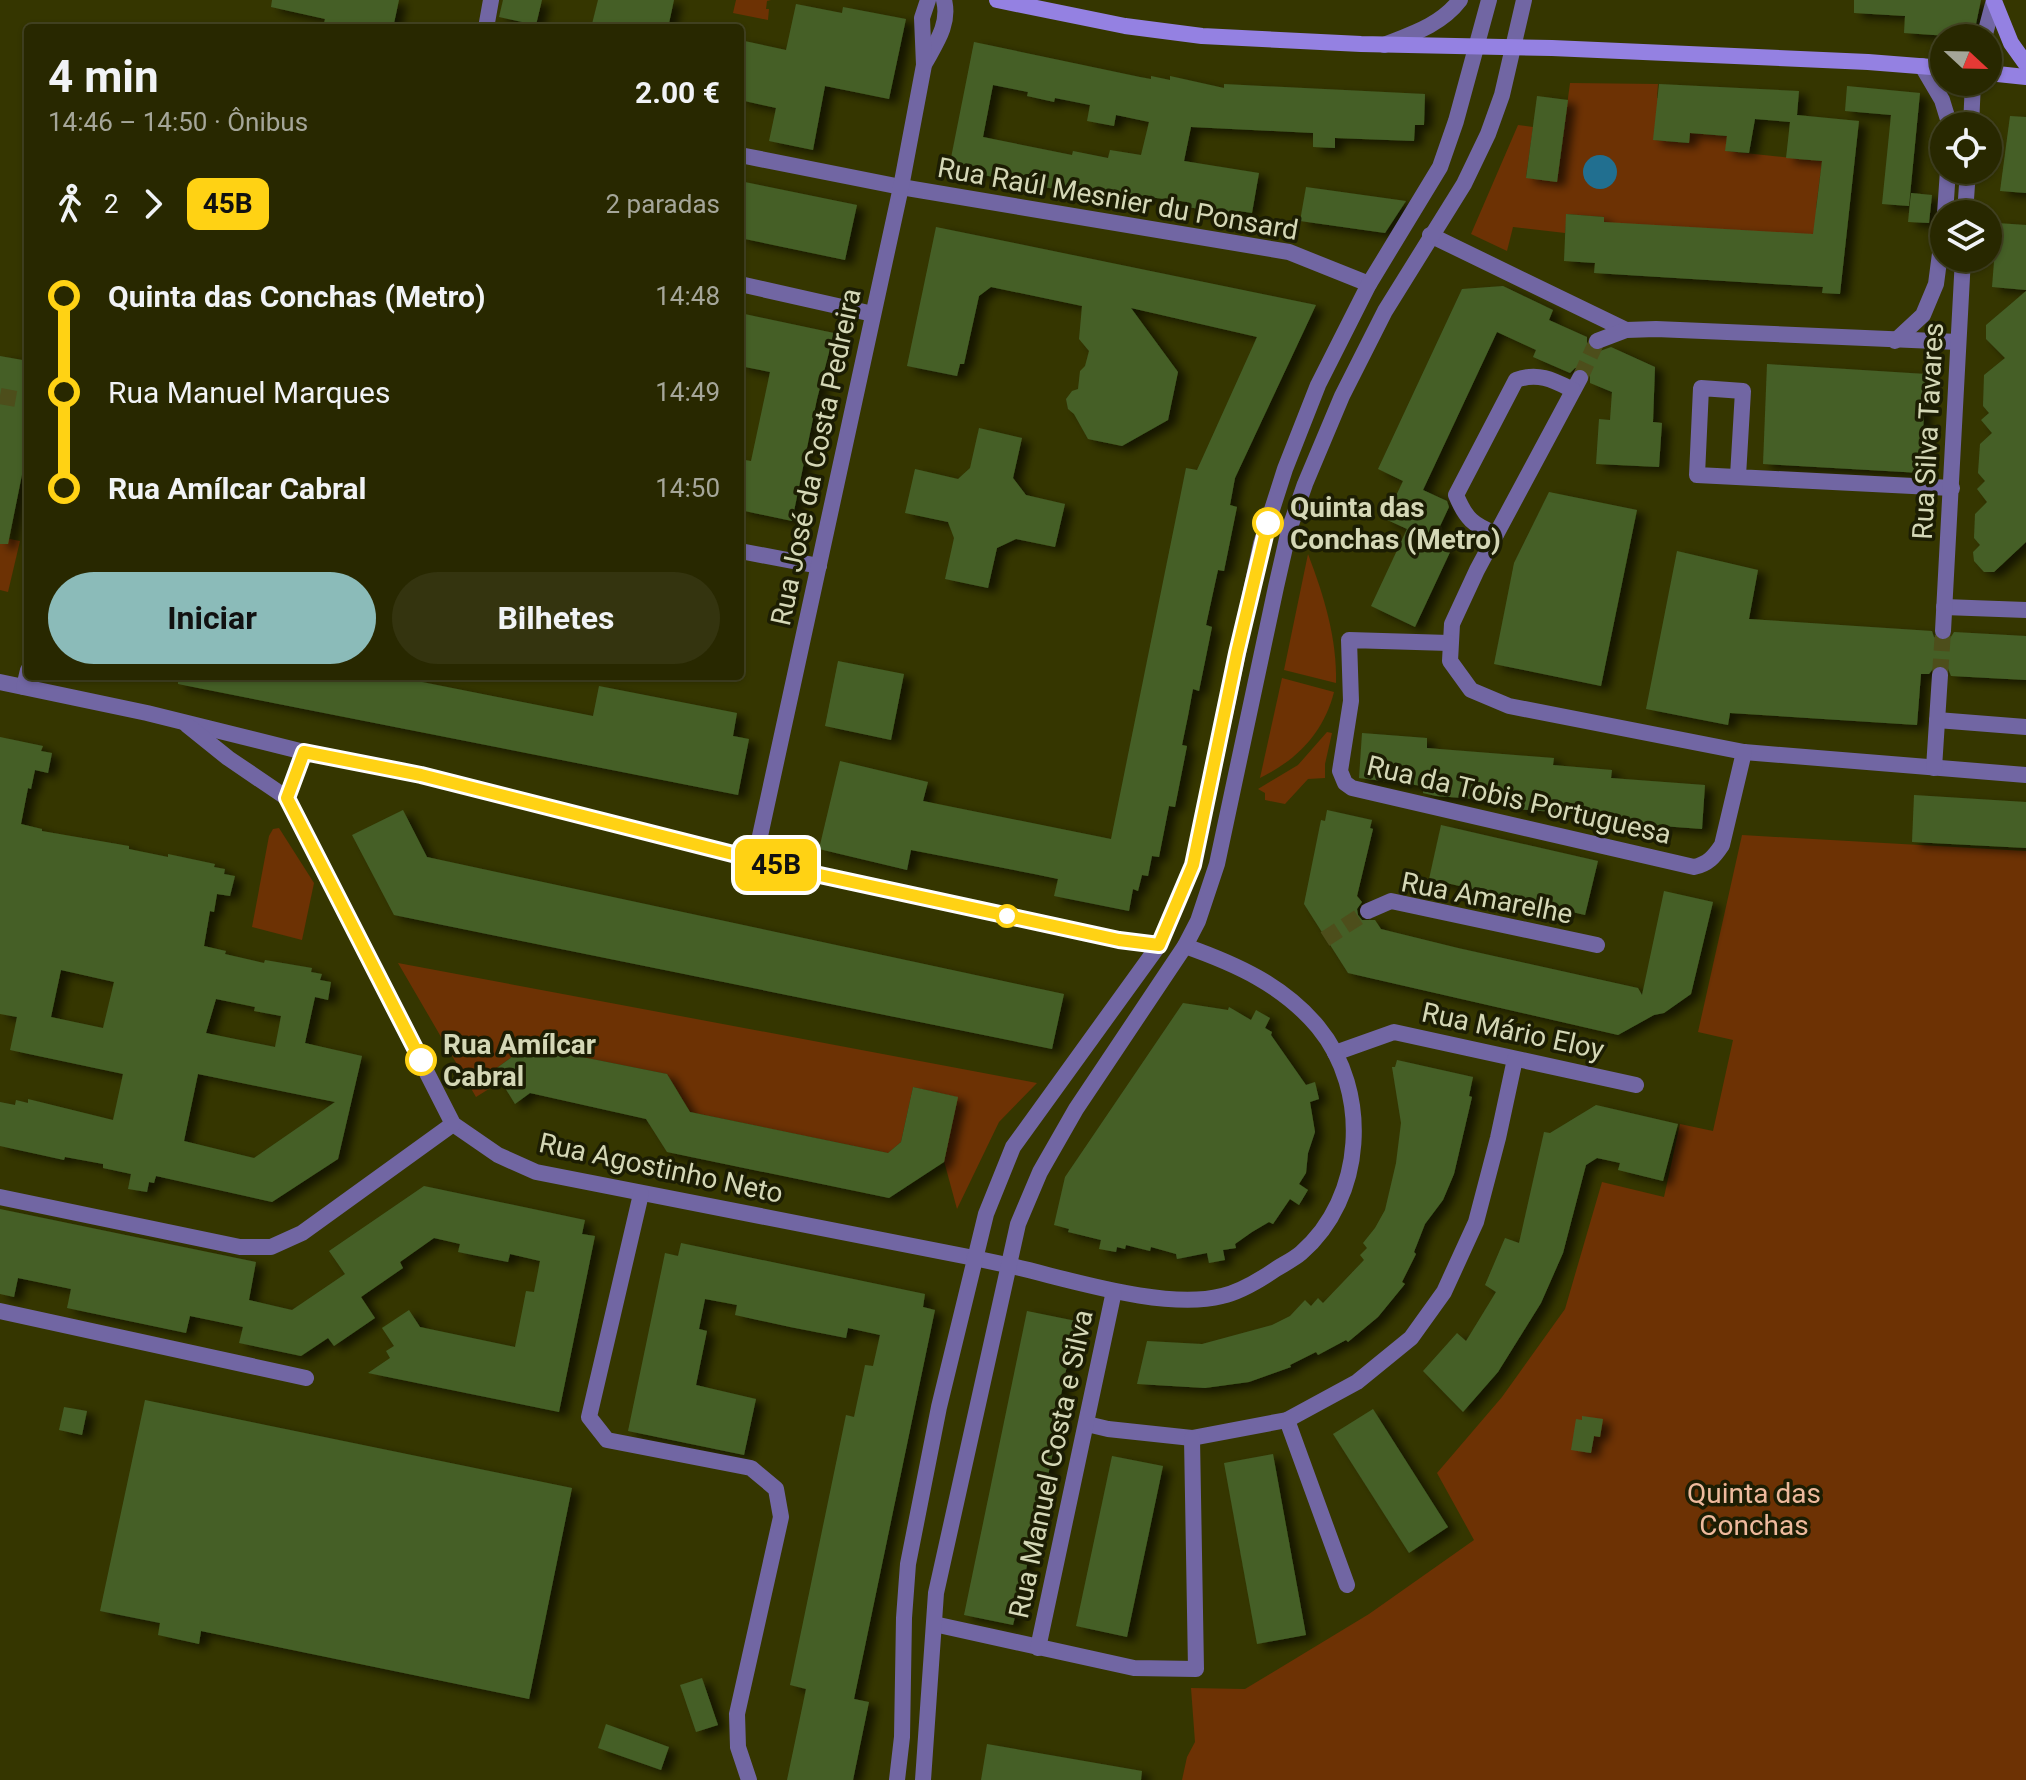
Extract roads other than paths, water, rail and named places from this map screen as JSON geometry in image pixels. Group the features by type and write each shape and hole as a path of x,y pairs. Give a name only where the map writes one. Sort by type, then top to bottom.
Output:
{"main road":[{"path":"997,0 1179,34 1930,67"},
{"path":"1994,0 2011,43 2026,64"},
{"path":"2002,74 2026,77"}],"street":[{"path":"487,24 491,0"},
{"name":"Rua José da Costa Pedreira","path":"755,859 901,187 924,65 922,18 928,0"},
{"name":"Rua José da Costa Pedreira","path":"924,65 944,26 944,0"},
{"path":"1384,45 1431,26 1453,10 1460,0"},
{"path":"897,1780 902,1737 908,1564 939,1407 986,1214 1013,1147 1159,945 1193,865 1247,604 1275,499 1318,385 1369,284 1440,167 1456,121 1489,0"},
{"path":"923,1780 936,1593 1018,1224 1040,1172 1076,1109 1185,946 1198,921 1217,864 1289,530 1305,484 1342,396 1385,311 1464,184 1488,134 1502,95 1524,0"},
{"path":"1988,24 1994,0"},
{"path":"1922,66 1946,112"},
{"name":"Rua Raúl Mesnier du Ponsard","path":"744,156 901,187 1289,252 1369,284"},
{"path":"1430,235 1626,330"},
{"name":"Rua Silva Tavares","path":"1895,341 1923,315 1938,272"},
{"name":"Rua Silva Tavares","path":"1943,631 1962,272"},
{"path":"744,285 873,314"},
{"path":"1597,341 1626,330 1958,342"},
{"path":"1496,534 1477,527 1461,507 1456,495 1498,413 1516,380 1531,375 1577,384 1496,534 1452,624 1450,661 1471,690 1490,700 1744,752 2026,775"},
{"path":"1738,476 1743,391 1701,388 1697,475 1952,488"},
{"path":"744,552 819,566"},
{"path":"1944,607 2026,610"},
{"name":"Rua da Tobis Portuguesa","path":"1449,643 1349,640 1351,701 1340,771 1345,783 1362,793 1415,802 1694,867 1714,857 1722,845 1744,752"},
{"path":"1934,768 1940,675"},
{"name":"Rua Agostinho Neto","path":"0,682 24,679"},
{"name":"Rua Agostinho Neto","path":"30,680 304,752 421,775 755,859 1119,940 1185,946 1228,962 1278,988 1318,1028 1335,1053 1350,1095 1355,1146 1346,1186 1330,1219 1302,1252 1262,1278 1223,1296 1195,1300 1114,1291 974,1258 536,1172 498,1155 453,1124 287,798 228,758 183,722"},
{"path":"1937,720 2026,727"},
{"path":"287,798 304,752"},
{"name":"Rua Amarelhe","path":"1368,911 1391,901 1597,945"},
{"name":"Rua Mário Eloy","path":"1335,1053 1394,1032 1636,1085"},
{"path":"1087,1424 1192,1438 1287,1420 1357,1382 1411,1338 1444,1292 1476,1222 1515,1059"},
{"path":"0,1197 240,1247 271,1247 302,1233 453,1124"},
{"path":"641,1194 589,1417 607,1440 751,1468 776,1489 781,1517 737,1714 738,1747 749,1780"},
{"name":"Rua Manuel Costa e Silva","path":"1038,1648 1114,1291"},
{"path":"0,1311 306,1378"},
{"path":"1287,1420 1347,1585"},
{"path":"934,1624 1134,1668 1196,1669 1192,1438"}],"water":[{"path":"1600,155 1612,160 1617,172 1612,184 1600,189 1588,184 1583,172 1588,160"}],"tunnel":[{"path":"1580,378 1597,341"},
{"path":"0,396 24,400"},
{"path":"1940,675 1943,631"},
{"path":"1325,939 1368,911"}],"place":[{"name":"Quinta das Conchas (Metro)","path":"1268,523"},
{"name":"Rua Amílcar Cabral","path":"421,1060"}],"park label":[{"name":"Quinta das Conchas","path":"1754,1509"}]}
